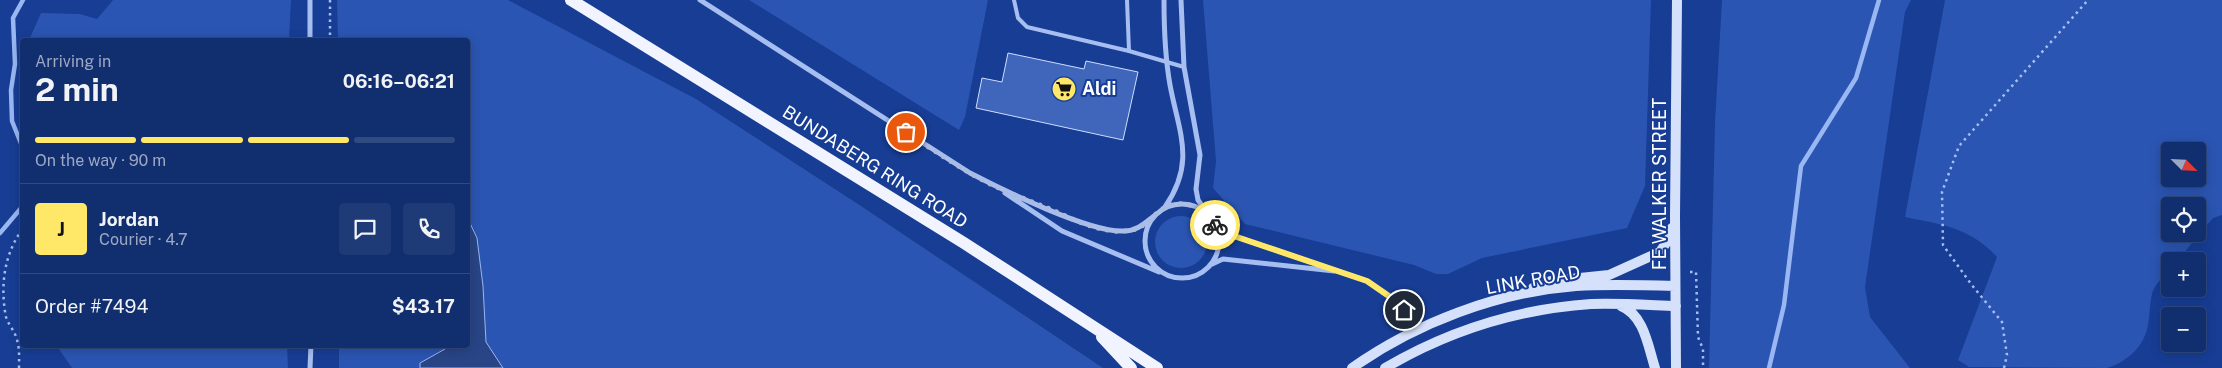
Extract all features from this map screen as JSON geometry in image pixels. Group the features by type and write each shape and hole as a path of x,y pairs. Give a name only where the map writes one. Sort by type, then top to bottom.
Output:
{"main road":[{"name":"BUNDABERG RING ROAD","path":"571,0 1088,322 1157,368"},
{"name":"FE WALKER STREET","path":"1676,368 1675,216 1678,0"},
{"path":"1516,296 1551,281 1609,275 1660,252 1670,238 1675,216"},
{"name":"LINK ROAD","path":"1352,368 1378,351 1420,329 1463,312 1516,296 1575,286 1675,286"},
{"path":"1616,304 1629,310 1639,321 1655,368"},
{"name":"LINK ROAD","path":"1385,368 1427,345 1482,324 1535,311 1616,304 1676,306"},
{"path":"1088,322 1131,368"},
{"path":"1420,329 1427,345"}],"street":[{"path":"310,0 310,38"},
{"path":"700,0 970,173 995,186 1067,217 1106,230 1125,231 1139,228 1165,208 1176,204 1187,204 1197,207 1206,213"},
{"path":"1164,0 1167,62 1184,155 1179,182 1165,208"},
{"path":"1181,0 1184,67 1200,155 1196,189 1198,200 1216,227 1228,234 1367,281 1381,288 1396,301 1420,329"},
{"path":"995,186 1062,231 1173,278"},
{"path":"1154,216 1147,227 1144,239 1146,252 1152,264 1161,273 1173,278 1193,277 1223,258 1345,272"},
{"path":"1210,266 1218,247 1216,227"},
{"path":"310,348 310,368"}],"lane":[{"path":"1014,0 1018,18 1027,27 1129,51 1184,67"},
{"path":"1127,0 1129,51"}],"path":[{"path":"330,0 330,38"},
{"path":"2004,368 2007,355 2002,322 1970,284 1943,245 1942,192 1959,146 2088,0"},
{"path":"19,368 20,356 16,338 2,307 2,272 6,257 20,233"},
{"path":"1690,272 1696,272 1698,337 1702,349 1703,368"}],"shaded area":[{"path":"113,0 291,0 289,38 30,38 41,13 80,14 97,19"},
{"path":"337,0 508,0 696,99 861,206 1103,368 339,368 339,348 470,348 470,38 338,38"},
{"path":"749,0 988,0 965,117 959,130"},
{"path":"1203,0 1651,0 1645,186 1627,228 1482,258 1448,274 1436,274 1414,265 1245,224 1213,188 1216,161"},
{"path":"1722,0 1911,0 1905,12 1865,287 1870,317 1910,368 1709,368 1715,122"},
{"path":"1945,0 2222,0 2222,215 2213,218 2206,226 2206,197 2161,197 2161,242 2193,242 2185,252 2161,252 2161,279 2152,294 2145,336 2132,354 2121,362 2107,368 1969,367 1958,360 1997,257 1987,247 1966,233 1943,225 1905,217"},
{"path":"1181,216 1191,218 1199,224 1205,232 1207,242 1205,252 1199,260 1191,266 1181,268 1171,266 1163,260 1157,252 1155,242 1157,232 1163,224 1171,218"},
{"path":"470,223 477,238 483,286 486,342 503,368 420,368 420,363 445,349 470,348"},
{"path":"58,348 287,348 288,368 72,368"}],"building":[{"path":"1008,53 1084,69 1086,61 1138,72 1123,140 976,108 982,78 1002,82"}],"waterway":[{"path":"20,141 12,121 11,90 15,64 13,18 23,0"},
{"path":"1769,368 1784,305 1801,166 1856,78 1879,0"},
{"path":"0,233 20,209"}],"way so far":[{"path":"906,132 970,173 995,186 1067,217 1106,230 1125,231 1139,228 1159,211 1176,204 1187,204 1197,207 1206,213 1215,225"}],"place":[{"name":"Aldi","path":"1064,89"}],"route":[{"path":"1215,225 1228,234 1367,281 1381,288 1404,310"}]}
